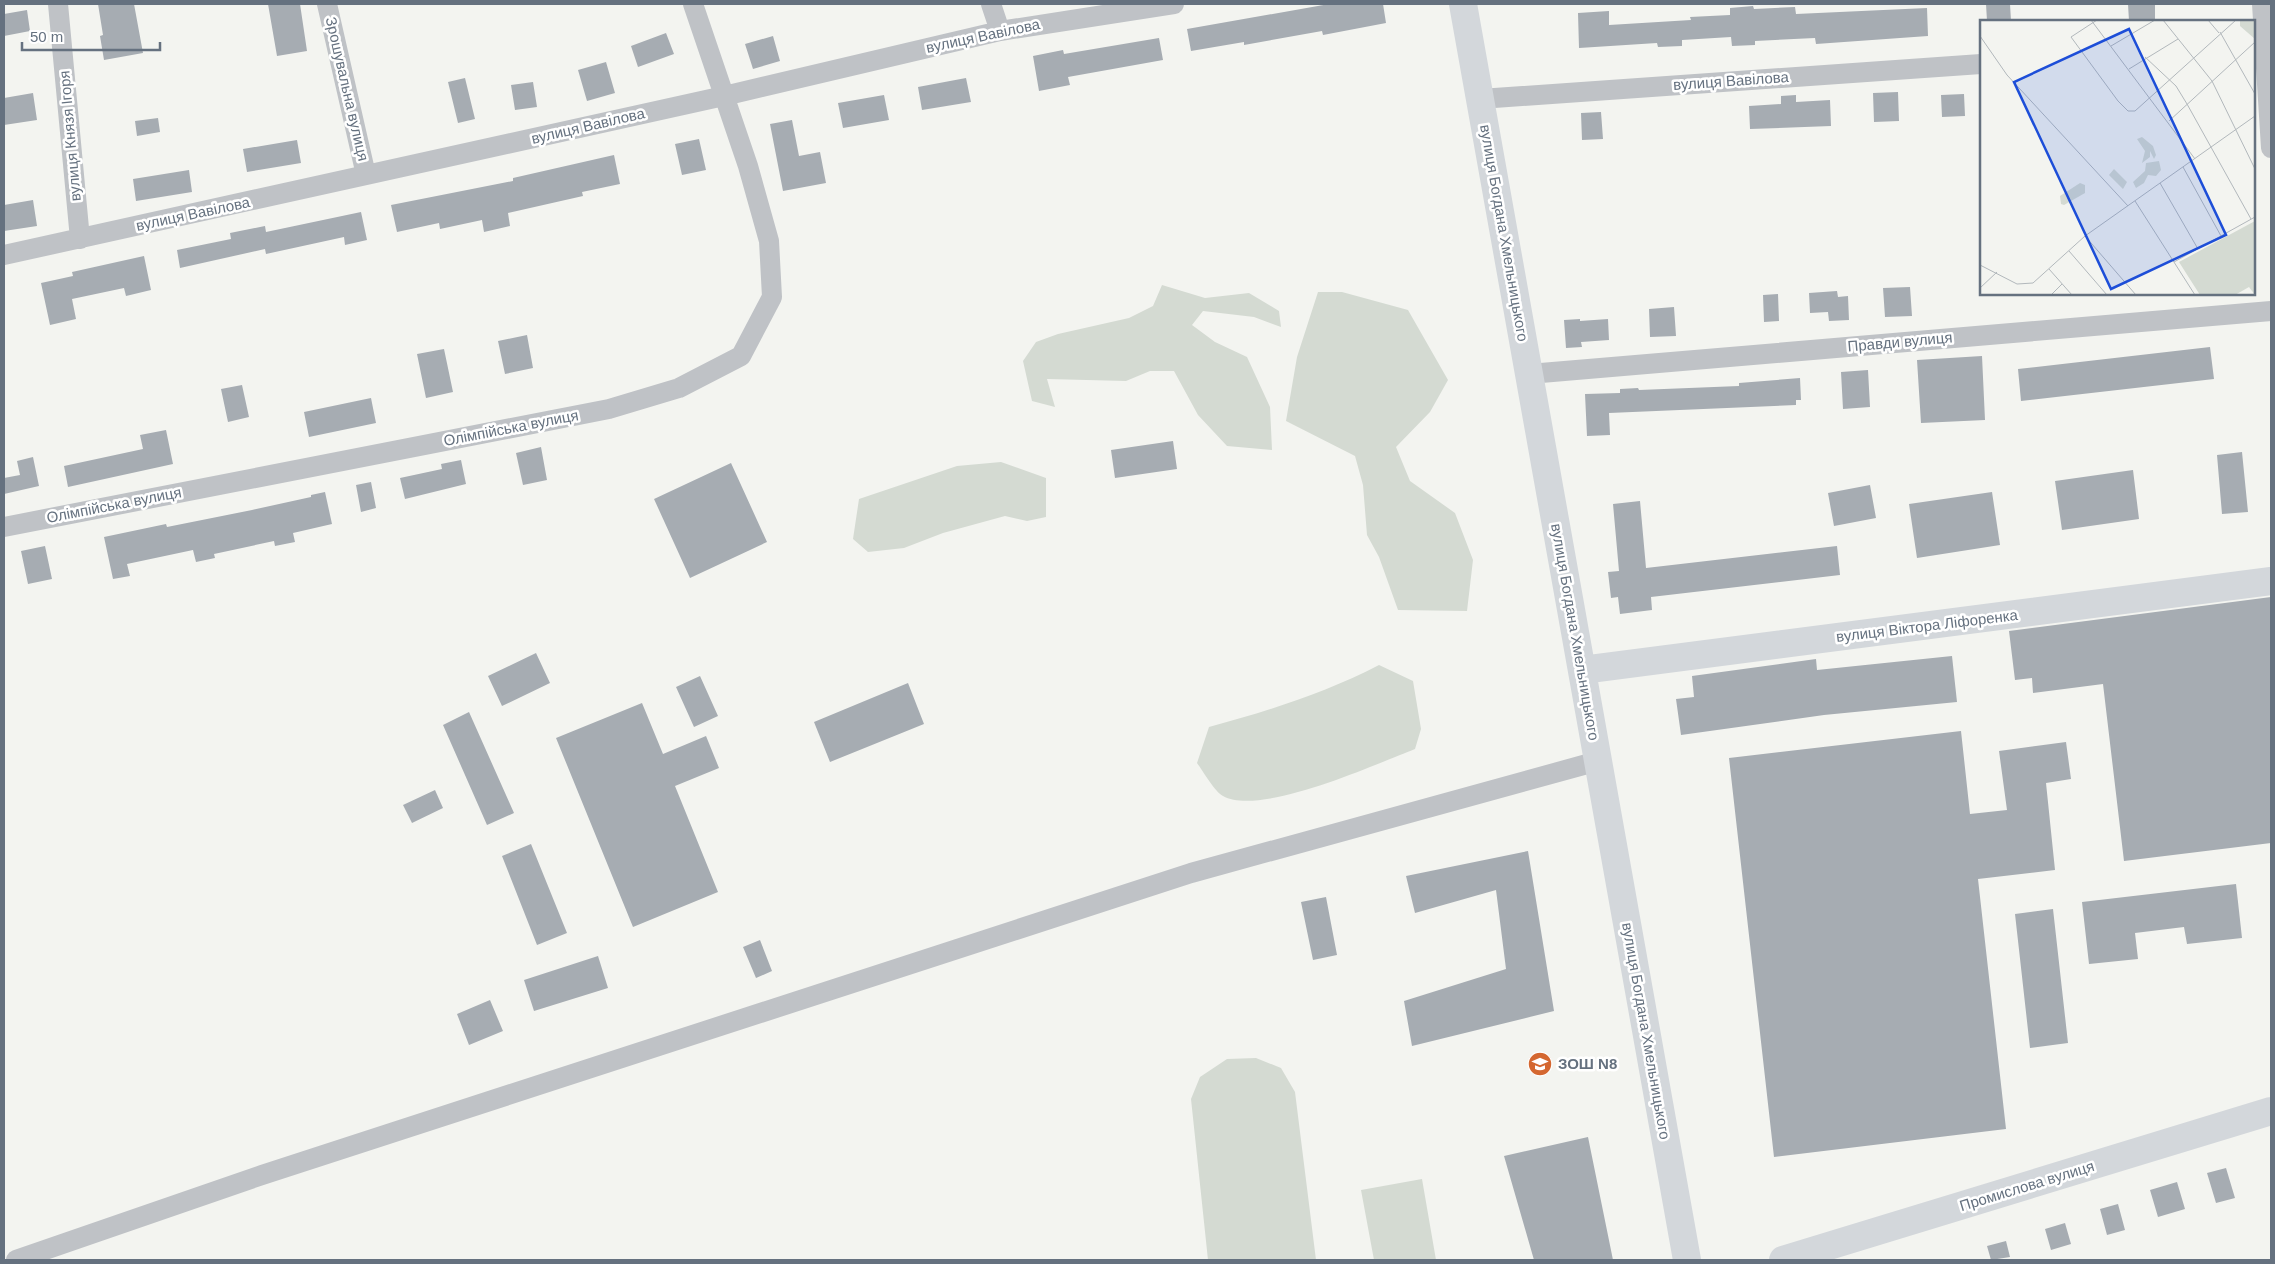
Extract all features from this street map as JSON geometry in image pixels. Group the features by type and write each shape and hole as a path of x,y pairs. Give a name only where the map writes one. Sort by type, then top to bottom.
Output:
{"street":[{"name":"вулиця Князя Ігоря","path":"58,4 80,238"},
{"name":"Зрошувальна вулиця","path":"327,4 366,175"},
{"name":"Олімпійська вулиця","path":"4,527 608,409 679,388 741,356 772,298 769,241 748,166 693,4"},
{"path":"991,4 1000,30"},
{"name":"вулиця Вавілова","path":"4,256 724,96 1000,30 1174,4"},
{"name":"вулиця Богдана Хмельницького","path":"1463,4 1687,1260"},
{"path":"2262,4 2260,44 2271,148"},
{"name":"вулиця Вавілова","path":"1480,99 1980,64"},
{"name":"Правди вулиця","path":"1529,374 2271,311"},
{"name":"вулиця Віктора Ліфоренка","path":"1582,670 2271,581"},
{"path":"16,1260 262,1175 1191,873 1598,761"},
{"name":"Промислова вулиця","path":"1783,1260 2271,1111"}],"shaded area":[{"path":"1162,285 1205,298 1249,293 1279,311 1281,327 1254,317 1203,311 1192,325 1215,342 1247,357 1270,407 1272,450 1227,446 1198,415 1174,371 1150,371 1126,381 1047,379 1055,407 1032,401 1023,361 1036,342 1058,334 1129,318 1153,306"},
{"path":"1318,292 1342,292 1408,310 1448,380 1430,412 1396,447 1410,481 1455,513 1473,560 1467,611 1398,610 1379,557 1367,535 1363,485 1355,456 1286,421 1297,357"},
{"path":"1001,462 1046,478 1046,517 1027,521 1005,516 943,533 904,548 868,552 853,539 859,499 957,466"},
{"path":"1379,665 1413,681 1421,729 1415,749 1318,786 1263,800 1240,801 1223,796 1213,786 1197,763 1209,727 1296,700 1338,684"},
{"path":"1256,1058 1281,1068 1295,1092 1316,1260 1208,1260 1191,1099 1200,1077 1227,1059"},
{"path":"1422,1179 1436,1260 1374,1260 1361,1190"}],"building":[{"path":"98,4 134,4 143,53 104,60 100,36 103,35"},
{"path":"268,4 300,4 307,51 277,56"},
{"path":"1329,4 1383,4 1386,23 1323,35 1322,31 1244,45 1244,42 1191,51 1187,29"},
{"path":"1986,4 2010,4 2011,20 1987,20"},
{"path":"2128,4 2155,4 2155,20 2129,20"},
{"path":"1753,6 1754,9 1795,7 1796,14 1927,8 1928,36 1816,44 1815,38 1755,41 1755,45 1732,46 1731,37 1682,40 1682,46 1658,47 1657,43 1579,48 1578,13 1609,11 1609,25 1691,20 1690,17 1730,15 1730,8"},
{"path":"27,10 30,31 4,36 4,14"},
{"path":"666,33 674,54 638,67 631,46"},
{"path":"773,36 780,61 753,69 745,44"},
{"path":"1159,38 1163,60 1068,77 1070,85 1039,91 1033,56 1063,50 1064,54"},
{"path":"606,62 615,93 587,101 578,70"},
{"path":"465,78 475,119 458,123 448,82"},
{"path":"966,78 971,102 922,110 918,87"},
{"path":"533,82 537,107 515,110 511,85"},
{"path":"1898,92 1899,121 1874,122 1873,93"},
{"path":"33,93 37,120 4,125 4,98"},
{"path":"1964,94 1965,116 1942,117 1941,95"},
{"path":"884,95 889,120 843,128 838,103"},
{"path":"1796,95 1796,102 1830,100 1831,126 1750,129 1749,106 1781,104 1781,96"},
{"path":"1601,112 1603,139 1582,140 1581,113"},
{"path":"158,118 160,132 137,136 135,121"},
{"path":"792,120 799,156 820,152 826,183 783,191 770,124"},
{"path":"699,139 706,170 682,175 675,144"},
{"path":"297,140 301,163 247,172 243,149"},
{"path":"614,155 620,184 582,192 583,196 508,213 510,226 484,232 482,220 440,229 439,223 397,232 391,205 513,181 513,178"},
{"path":"189,170 192,192 136,201 133,179"},
{"path":"33,200 37,226 4,231 4,205"},
{"path":"361,212 367,240 345,245 344,237 266,254 265,249 180,268 177,250 231,239 230,233 265,226 266,232"},
{"path":"144,256 151,290 126,296 124,288 72,299 76,319 50,325 41,283 73,276 72,272"},
{"path":"1910,287 1912,316 1885,317 1883,288"},
{"path":"1837,291 1838,297 1848,296 1849,320 1829,321 1828,312 1810,313 1809,293"},
{"path":"1778,294 1779,321 1764,322 1763,295"},
{"path":"1674,307 1676,336 1650,337 1649,309"},
{"path":"1580,319 1580,321 1608,319 1609,340 1581,342 1582,347 1566,348 1564,320"},
{"path":"527,335 533,368 505,374 498,341"},
{"path":"2210,347 2214,379 2021,401 2018,369"},
{"path":"444,349 453,392 426,398 417,354"},
{"path":"1982,356 1985,420 1921,423 1917,360"},
{"path":"1868,370 1870,407 1843,409 1841,372"},
{"path":"1800,378 1801,400 1796,400 1796,405 1609,413 1610,435 1587,436 1585,394 1620,393 1620,389 1638,388 1639,390 1739,386 1739,383"},
{"path":"242,385 249,417 228,422 221,389"},
{"path":"371,398 376,423 309,437 304,412"},
{"path":"166,430 173,464 68,487 64,466 143,449 140,435"},
{"path":"1173,441 1177,469 1115,478 1111,450"},
{"path":"541,447 547,480 523,485 516,453"},
{"path":"2242,452 2248,512 2222,514 2217,455"},
{"path":"33,457 39,486 4,494 4,478 20,475 17,461"},
{"path":"461,460 466,484 405,499 400,478 442,469 441,464"},
{"path":"731,463 767,542 690,578 654,499"},
{"path":"2133,470 2139,519 2062,530 2055,481"},
{"path":"371,482 376,508 361,512 356,485"},
{"path":"1870,485 1876,518 1834,526 1828,493"},
{"path":"325,492 332,524 293,533 295,542 275,546 274,541 214,554 215,558 196,562 193,550 127,564 130,576 113,579 104,537 166,524 167,527 252,510 311,497 311,495"},
{"path":"1992,492 2000,545 1917,558 1909,504"},
{"path":"1640,501 1646,568 1837,546 1840,575 1651,597 1652,610 1620,614 1618,597 1611,598 1608,572 1619,571 1613,504"},
{"path":"45,546 52,579 28,584 21,551"},
{"path":"2271,597 2271,843 2124,861 2103,684 2033,693 2032,678 2015,680 2009,631"},
{"path":"536,653 550,683 502,706 488,676"},
{"path":"1952,656 1957,702 1824,715 1681,735 1676,699 1694,697 1692,676 1816,659 1817,670"},
{"path":"700,676 718,716 694,727 676,687"},
{"path":"908,683 924,724 830,762 814,722"},
{"path":"642,703 663,754 706,736 719,768 675,786 718,892 633,927 556,738"},
{"path":"469,712 514,813 487,825 443,725"},
{"path":"1961,731 1970,814 2007,810 1999,751 2066,742 2071,779 2046,783 2055,870 1978,879 2006,1129 1774,1157 1729,758"},
{"path":"435,790 443,808 412,823 403,805"},
{"path":"531,844 567,933 537,945 502,856"},
{"path":"1528,851 1554,1011 1412,1046 1404,1001 1506,969 1496,890 1415,913 1406,876"},
{"path":"2236,884 2242,938 2187,944 2184,927 2135,933 2138,959 2089,964 2082,902"},
{"path":"1326,897 1337,955 1313,960 1301,902"},
{"path":"2053,909 2068,1043 2030,1048 2015,914"},
{"path":"760,940 772,971 756,978 743,947"},
{"path":"598,956 608,988 534,1011 524,980"},
{"path":"490,1000 503,1031 469,1045 457,1014"},
{"path":"1588,1137 1613,1260 1534,1260 1504,1156"},
{"path":"2226,1168 2235,1198 2216,1203 2207,1173"},
{"path":"2177,1182 2185,1209 2158,1217 2150,1190"},
{"path":"2118,1204 2125,1230 2107,1235 2100,1209"},
{"path":"2065,1223 2071,1244 2051,1250 2045,1229"},
{"path":"2006,1241 2010,1257 1991,1260 1987,1246"}],"place":[{"name":"ЗОШ N8","path":"1540,1064"}]}
